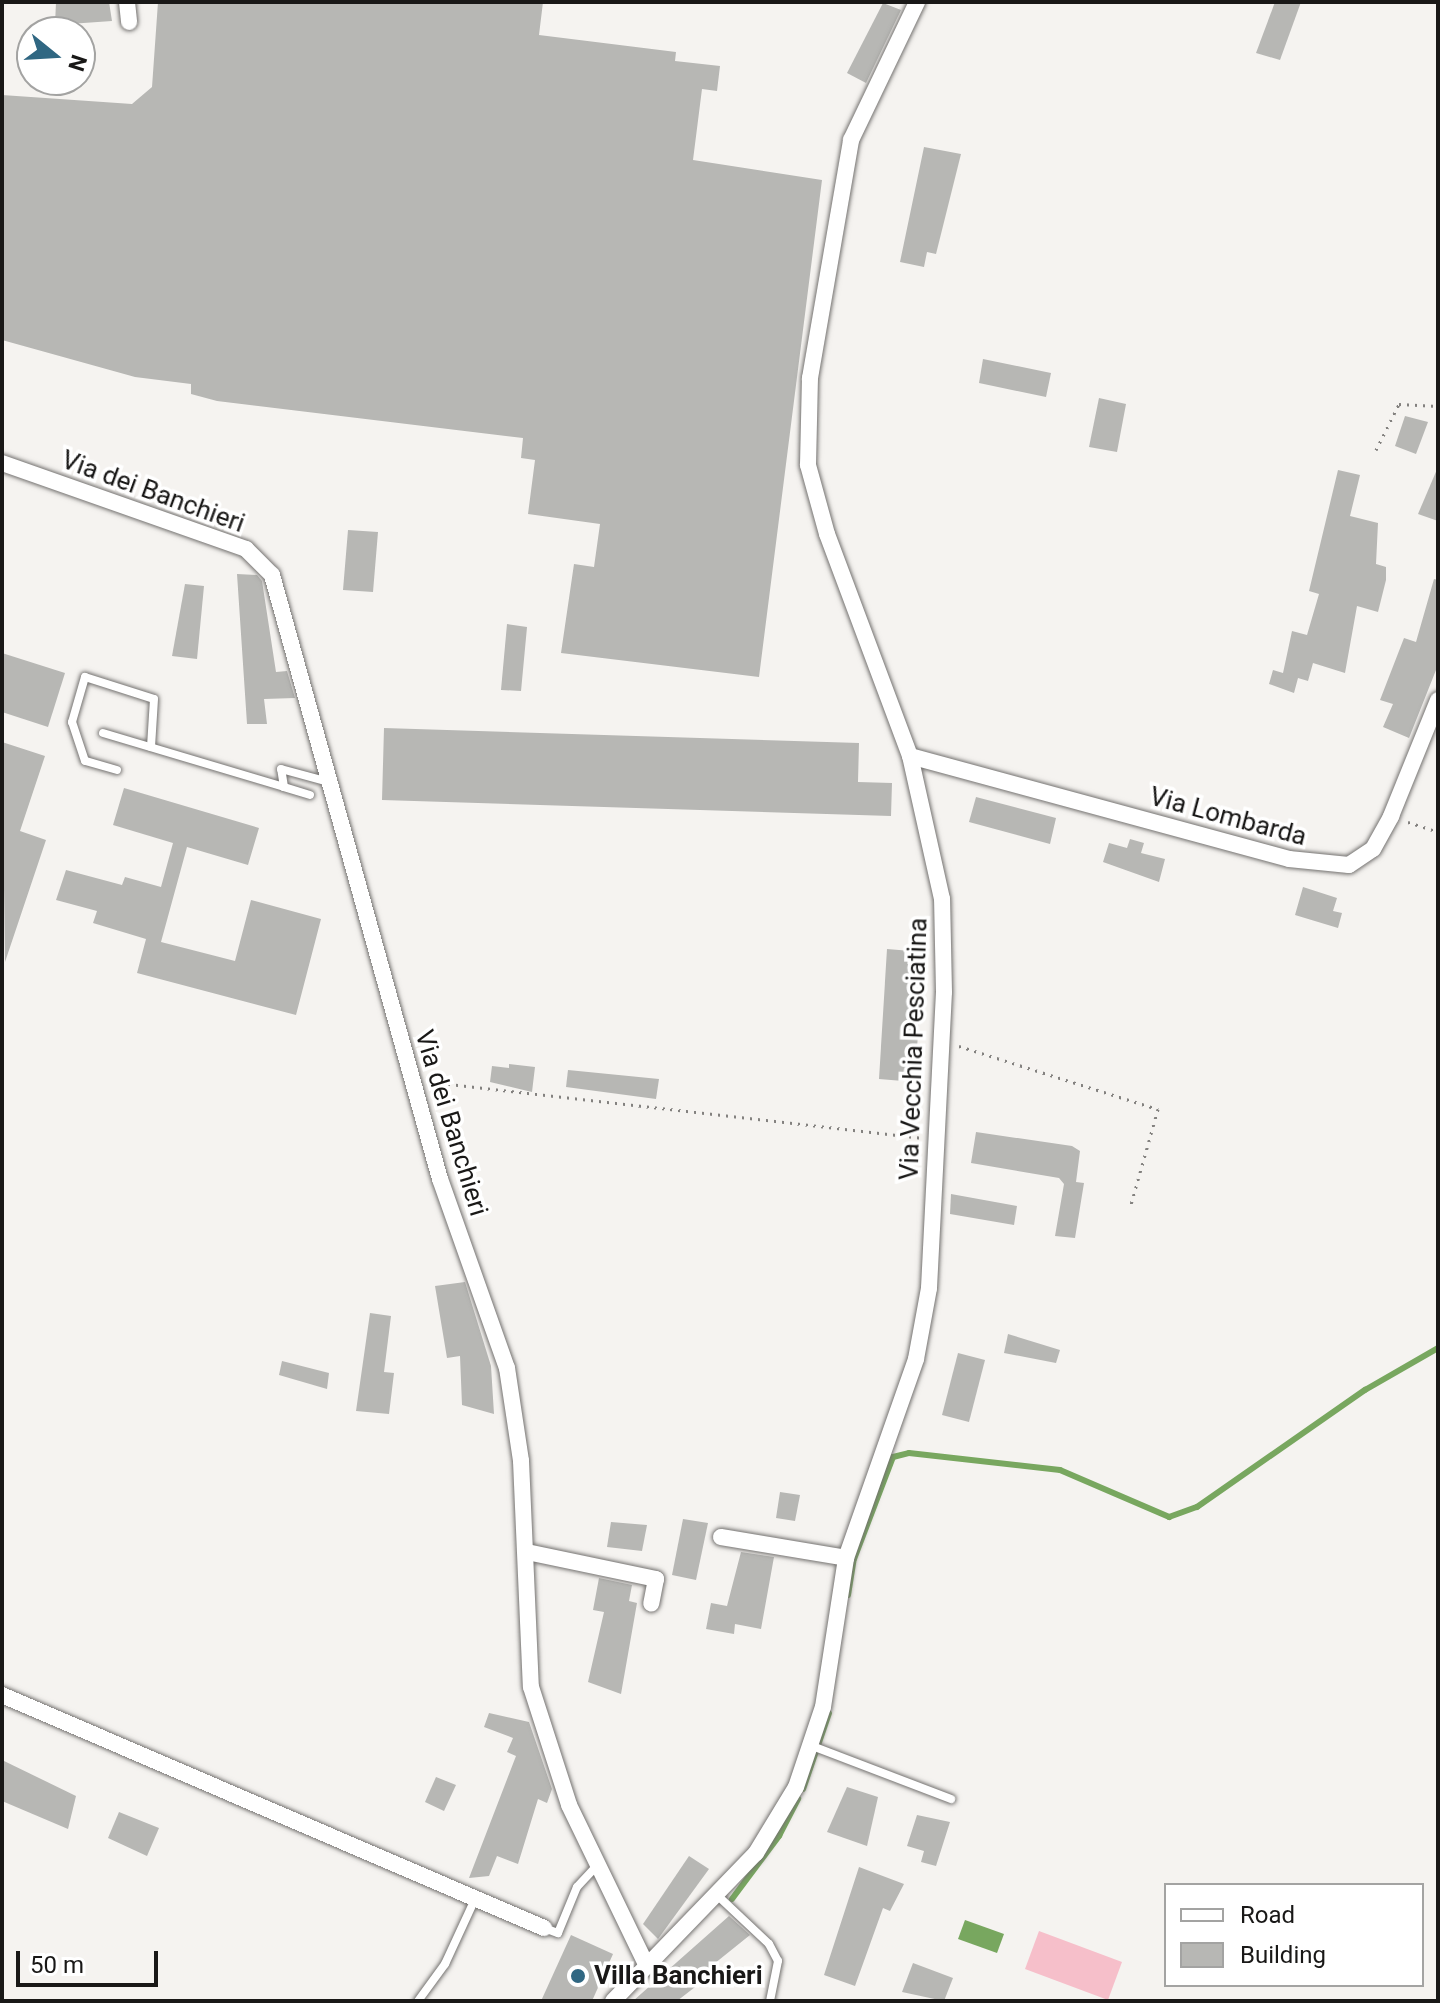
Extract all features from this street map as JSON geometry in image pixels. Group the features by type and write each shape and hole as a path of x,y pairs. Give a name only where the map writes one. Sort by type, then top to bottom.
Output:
{"street":[{"path":"127,2 129,22"},
{"name":"Via Vecchia Pesciatina","path":"613,2001 717,1895 776,1823 818,1748 846,1558 916,1359 929,1288 942,1041 942,899 910,756 827,534 808,465 810,378 851,140 917,2"},
{"name":"Via dei Banchieri","path":"2,463 246,549 272,575 440,1179 507,1368 527,1552 531,1687 595,1868 646,1964"},
{"name":"Via Lombarda","path":"910,756 1322,867 1349,865 1373,849 1391,816 1437,708"},
{"path":"721,1537 846,1558"},
{"path":"527,1552 656,1579 651,1604"},
{"path":"2,1695 544,1928"}],"lane":[{"path":"117,770 85,761 72,722 85,677 154,699 151,747"},
{"path":"103,733 310,795"},
{"path":"284,787 281,769 329,782"},
{"path":"818,1748 951,1799"},
{"path":"544,1928 558,1933 577,1887 595,1868"},
{"path":"717,1895 769,1944 778,1961 770,2001"},
{"path":"418,2001 445,1964 475,1898"}],"path":[{"path":"1376,450 1399,404 1438,406"},
{"path":"1391,816 1438,832"},
{"path":"942,1041 1158,1109 1130,1208"},
{"path":"412,1080 937,1140"}],"shaded area":[{"path":"965,1920 1004,1934 997,1953 958,1939"},
{"path":"1039,1931 1122,1962 1108,2000 1025,1969"}],"building":[{"path":"56,2 109,2 112,21 96,22 96,16 55,16"},
{"path":"158,2 543,2 539,35 676,52 675,61 720,66 717,91 702,89 693,160 822,180 759,677 561,653 574,564 594,567 600,524 528,514 535,460 521,458 523,438 217,401 191,394 191,384 135,377 2,340 2,95 132,104 152,87"},
{"path":"1275,2 1301,2 1280,60 1256,53"},
{"path":"883,3 901,10 866,83 847,73"},
{"path":"924,147 961,154 936,254 927,252 924,267 900,262"},
{"path":"983,359 1051,373 1046,397 979,383"},
{"path":"1099,398 1126,404 1117,452 1089,447"},
{"path":"1405,416 1428,422 1416,454 1395,446"},
{"path":"1438,467 1438,521 1418,514"},
{"path":"1338,470 1360,475 1350,516 1378,523 1376,564 1386,567 1386,580 1378,612 1357,606 1345,673 1313,663 1308,681 1298,678 1294,693 1269,684 1273,670 1283,673 1292,631 1307,635 1319,594 1309,591"},
{"path":"348,530 378,532 373,592 343,590"},
{"path":"237,574 257,575 262,581 276,672 287,671 295,698 264,699 267,724 247,724"},
{"path":"1434,579 1438,580 1438,665 1409,738 1383,727 1393,704 1380,700 1404,638 1416,642"},
{"path":"185,584 204,586 197,659 172,656"},
{"path":"507,624 527,627 521,691 501,690"},
{"path":"2,653 65,673 48,727 2,712"},
{"path":"384,728 859,743 858,782 892,783 891,816 382,800"},
{"path":"2,742 45,756 20,831 46,840 5,962"},
{"path":"124,788 259,828 248,865 187,847 161,942 235,961 251,900 321,919 296,1015 137,973 146,939 93,923 97,911 56,900 66,870 122,885 125,877 161,887 173,843 113,825"},
{"path":"976,797 1056,818 1050,844 969,822"},
{"path":"1130,839 1144,843 1141,853 1165,859 1159,882 1103,862 1109,843 1127,848"},
{"path":"1303,887 1337,898 1333,911 1342,913 1338,928 1295,915"},
{"path":"887,949 923,952 915,1082 879,1079"},
{"path":"509,1064 535,1067 532,1092 490,1082 492,1066 509,1068"},
{"path":"568,1070 659,1079 656,1099 566,1087"},
{"path":"976,1132 1072,1146 1080,1151 1076,1182 1084,1183 1075,1238 1055,1236 1064,1184 1059,1178 971,1163"},
{"path":"951,1194 1017,1206 1014,1225 950,1214"},
{"path":"465,1282 491,1366 494,1414 462,1405 460,1356 447,1358 435,1286"},
{"path":"370,1313 391,1316 384,1372 394,1373 389,1414 356,1411"},
{"path":"1008,1334 1060,1350 1056,1363 1004,1353"},
{"path":"958,1353 985,1360 969,1422 942,1415"},
{"path":"282,1361 329,1373 327,1389 279,1375"},
{"path":"780,1492 800,1495 795,1521 776,1518"},
{"path":"683,1519 708,1523 696,1580 672,1575"},
{"path":"611,1522 647,1525 642,1551 607,1547"},
{"path":"741,1552 774,1557 761,1629 735,1624 734,1634 706,1629 711,1603 727,1606"},
{"path":"599,1578 632,1585 629,1601 637,1603 621,1694 588,1682 604,1612 593,1610"},
{"path":"489,1713 529,1722 552,1789 547,1803 538,1799 518,1864 497,1856 489,1876 469,1878 516,1756 507,1752 513,1738 484,1727"},
{"path":"2,1760 76,1796 68,1829 2,1801"},
{"path":"436,1777 456,1785 444,1811 425,1802"},
{"path":"847,1787 878,1797 867,1846 827,1832"},
{"path":"119,1812 159,1828 147,1856 108,1838"},
{"path":"917,1815 950,1822 936,1866 921,1862 924,1851 907,1846"},
{"path":"689,1856 709,1869 658,1939 643,1924"},
{"path":"859,1867 904,1884 890,1911 883,1908 855,1986 824,1975"},
{"path":"729,1916 750,1935 694,1980 699,1984 677,2001 633,2001"},
{"name":"Villa Banchieri","path":"571,1935 613,1954 592,2001 541,2001"},
{"path":"913,1963 953,1978 944,2001 902,1992"}],"waterway":[{"path":"848,1595 854,1559 893,1457 909,1453 1060,1470 1169,1517 1197,1507 1365,1390 1438,1348"},
{"path":"803,1789 829,1713"},
{"path":"732,1899 779,1836 798,1799"}],"place":[{"name":"Villa Banchieri","path":"578,1976"}]}
